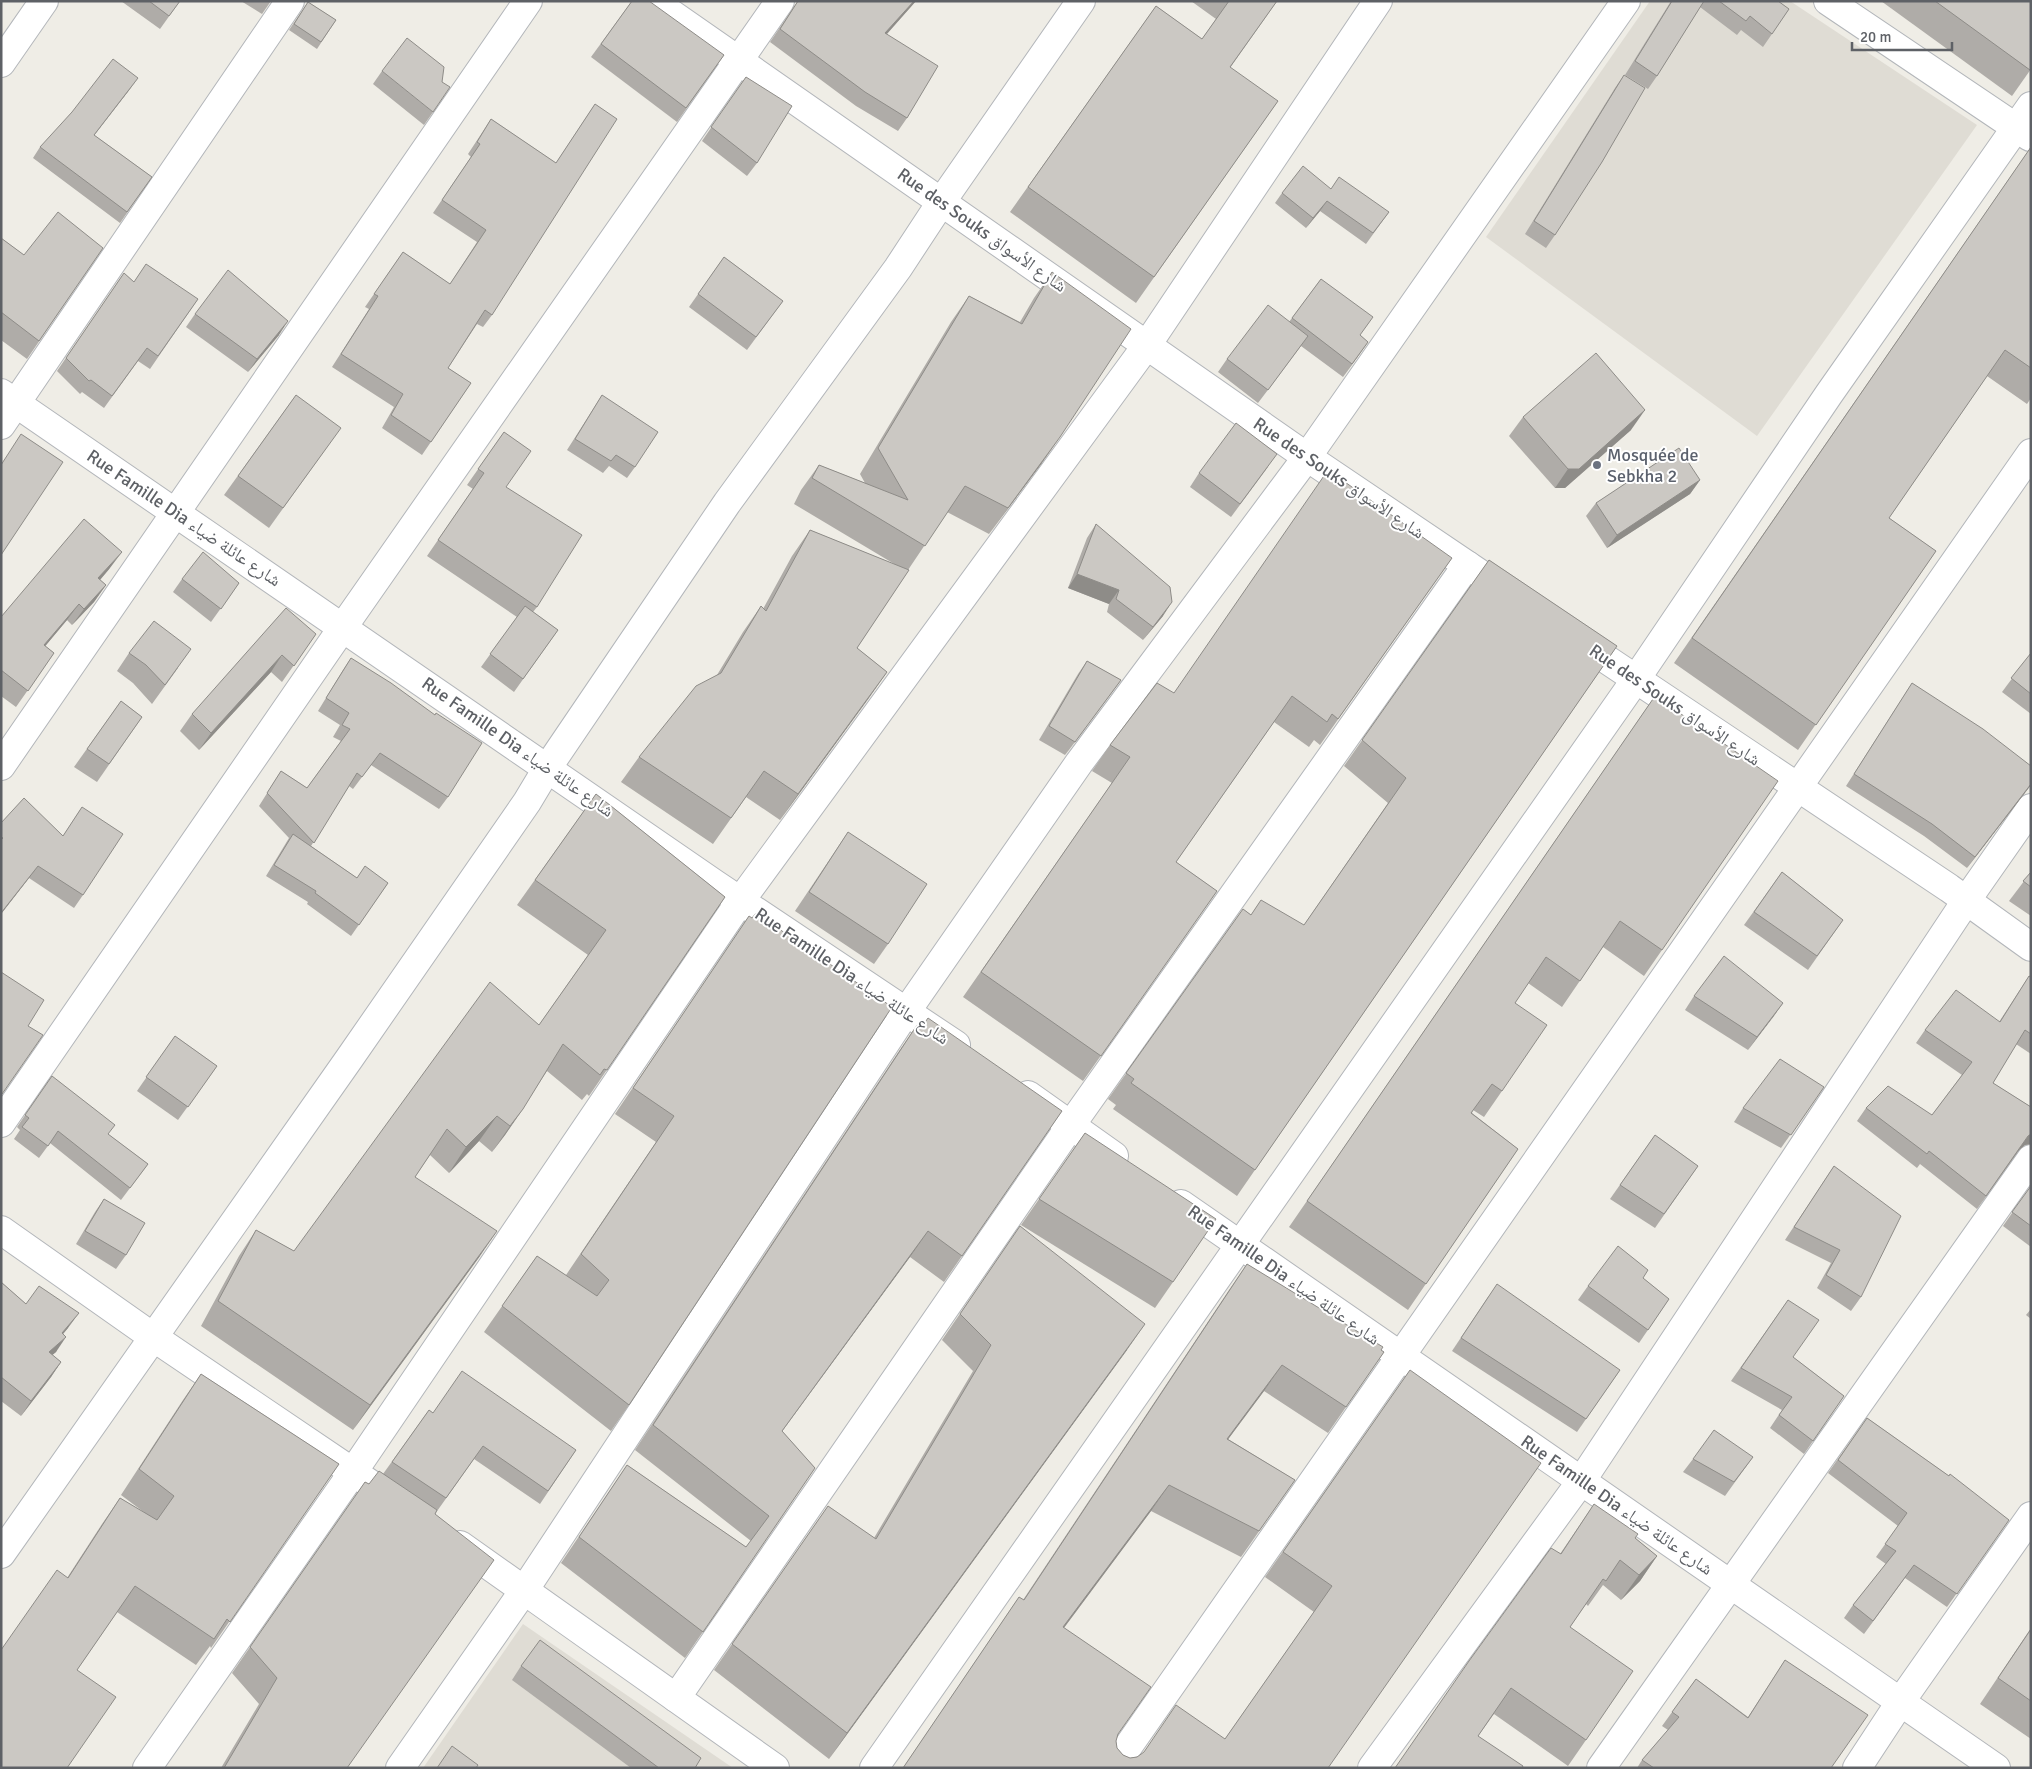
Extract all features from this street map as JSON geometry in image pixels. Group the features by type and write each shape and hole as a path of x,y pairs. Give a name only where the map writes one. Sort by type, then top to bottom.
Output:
{"street":[{"path":"1,63 44,1"},
{"path":"1,426 9,398 290,1"},
{"path":"1,766 528,1"},
{"name":"Rue des Souks شارع الأسواق","path":"653,1 1307,457 1531,609"},
{"path":"1,1123 343,627 780,1"},
{"path":"1,1554 527,802 548,767 727,504 898,268 942,201 1081,1"},
{"path":"146,1768 353,1472 741,900 1147,345 1378,1"},
{"path":"400,1768 525,1589 906,1012 1079,763 1307,457 1626,1"},
{"path":"874,1768 1636,679 1829,394 2026,124 1845,6"},
{"name":"Rue Famille Dia شارع عائلة ضياء","path":"9,398 979,1062"},
{"path":"1113,1768 2031,453"},
{"path":"676,1698 1071,1125 1466,565"},
{"name":"Rue des Souks شارع الأسواق","path":"1555,625 1798,787 2031,946"},
{"path":"1372,1768 1582,1480 1966,901 2031,808"},
{"path":"1012,1084 1135,1171"},
{"path":"1601,1768 2031,1159"},
{"name":"Rue Famille Dia شارع عائلة ضياء","path":"1159,1188 1996,1768"},
{"path":"1,1230 385,1494"},
{"path":"1857,1768 1901,1701 2031,1516"},
{"path":"443,1533 525,1589 775,1768"}],"shaded area":[{"path":"1650,1 1790,1 1977,125 1757,436 1486,237"},
{"path":"523,1624 733,1768 423,1768"}],"building":[{"path":"149,1 180,1 169,16"},
{"path":"632,1 649,1 724,55 686,108 601,44"},
{"path":"798,1 914,1 885,33 938,66 907,118 865,92 780,29"},
{"path":"1229,1 1277,1 1230,67 1278,101 1154,277 1028,187 1156,6 1202,39"},
{"path":"1672,1 1704,1 1657,76 1635,61"},
{"path":"1719,1 1778,1 1789,9 1772,34 1750,16 1746,21"},
{"path":"1935,1 2031,1 2031,69 2030,70"},
{"path":"308,2 336,20 321,42 294,24"},
{"path":"407,38 444,67 442,82 450,87 433,112 382,71"},
{"path":"113,59 138,78 94,135 152,177 127,212 40,147 72,112"},
{"path":"1624,75 1645,88 1602,162 1555,235 1534,221"},
{"path":"746,77 792,106 757,163 711,127"},
{"path":"595,104 617,119 492,315 485,310 448,368 471,383 431,442 391,415 403,394 341,354 378,296 374,294 403,252 450,284 486,230 442,200 480,144 477,142 491,119 556,163"},
{"path":"2031,147 2031,368 2005,350 1889,518 1936,551 1816,725 1692,638"},
{"path":"1303,166 1331,189 1339,177 1389,212 1373,233 1327,201 1313,218 1282,193"},
{"path":"58,212 103,248 39,341 1,312 1,238 24,255"},
{"path":"724,257 783,301 756,337 698,294"},
{"path":"146,264 198,299 158,356 147,348 112,396 91,380 89,381 66,358 124,273 134,282"},
{"path":"228,270 288,321 257,359 195,314"},
{"path":"1052,272 1131,329 1060,437 1008,508 965,486 925,546 812,478 819,465 908,500 878,448 969,296 1022,324"},
{"path":"1321,279 1373,317 1360,335 1368,342 1352,364 1292,318"},
{"path":"1268,305 1308,336 1268,390 1227,359"},
{"path":"1596,353 1645,410 1579,469 1568,469 1523,417"},
{"path":"296,395 341,428 283,508 238,476"},
{"path":"602,395 658,432 635,467 616,455 611,461 575,439"},
{"path":"1236,423 1277,454 1240,504 1199,473"},
{"path":"504,432 531,451 506,487 582,535 537,607 438,540 484,473 478,469"},
{"path":"21,434 63,462 1,555 1,465"},
{"path":"1679,448 1700,480 1617,535 1596,503"},
{"path":"1328,470 1452,558 1338,719 1332,714 1327,722 1292,696 1176,862 1217,891 1101,1056 981,972 1130,757 1110,745 1157,683 1174,693"},
{"path":"84,519 122,552 98,578 106,585 84,609 79,604 44,645 54,653 28,691 1,670 1,617"},
{"path":"1096,524 1170,587 1172,602 1153,627 1116,599 1119,590 1077,574"},
{"path":"810,530 909,570 857,648 887,672 798,794 764,771 731,818 639,757 696,686 721,673 761,606 766,611"},
{"path":"203,552 239,583 221,609 182,579"},
{"path":"1489,560 1617,646 1255,1170 1131,1083 1134,1079 1126,1073 1243,909 1251,915 1261,900 1304,925 1406,778 1362,740"},
{"path":"525,606 558,630 523,679 490,654"},
{"path":"286,608 316,634 294,666 282,655 211,733 192,714"},
{"path":"154,621 191,649 165,685 146,665 129,653"},
{"path":"2031,653 2031,694 2011,678"},
{"path":"351,658 391,683 435,715 436,713 482,743 448,797 380,753 362,777 357,773 314,843 267,793 281,771 307,788 350,729 342,725 349,713 326,698"},
{"path":"1087,661 1121,680 1075,742 1049,726"},
{"path":"1912,683 1983,729 2031,766 2031,784 1975,857 1932,824 1854,774"},
{"path":"1655,696 1778,781 1662,950 1620,921 1580,981 1546,957 1515,1003 1547,1025 1502,1091 1492,1084 1471,1113 1518,1149 1426,1284 1307,1201"},
{"path":"121,701 142,717 109,764 87,749"},
{"path":"596,794 725,897 607,1070 604,1069 600,1075 563,1044 523,1109 510,1126 497,1116 466,1147 447,1129 415,1177 497,1231 370,1405 218,1301 256,1230 294,1251 490,982 539,1025 606,930 535,880"},
{"path":"24,798 63,836 82,807 123,834 83,895 38,866 1,913 1,840 3,838 1,837 1,823"},
{"path":"848,832 927,884 888,944 809,892"},
{"path":"293,834 357,878 365,866 388,883 359,925 315,893 316,891 274,865"},
{"path":"1782,872 1843,920 1817,956 1754,912"},
{"path":"2031,872 2031,887 2023,881"},
{"path":"756,913 892,1007 629,1405 502,1306 537,1256 597,1296 609,1280 581,1254 674,1116 633,1088 749,916 752,918"},
{"path":"1724,956 1783,1003 1757,1037 1694,996"},
{"path":"1,972 44,1000 28,1026 43,1035 2,1094 1,1094"},
{"path":"2029,976 2031,977 2031,1034 2025,1030 1993,1083 2031,1107 2031,1134 1986,1196 1929,1151 1927,1154 1866,1108 1888,1086 1932,1115 1972,1062 1925,1030 1956,990 2000,1022"},
{"path":"928,1018 1062,1111 962,1256 928,1231 782,1431 815,1468 703,1632 579,1537 627,1465 746,1547 769,1516 653,1425 917,1025 921,1028"},
{"path":"175,1036 217,1066 188,1107 146,1077"},
{"path":"1780,1059 1824,1087 1791,1135 1743,1108"},
{"path":"52,1076 115,1125 108,1134 148,1164 130,1188 58,1131 48,1146 22,1127 29,1118 25,1115"},
{"path":"1085,1133 1216,1219 1173,1282 1039,1199"},
{"path":"1655,1135 1698,1166 1664,1214 1620,1185"},
{"path":"1834,1166 1901,1216 1861,1297 1826,1275 1840,1250 1794,1227"},
{"path":"2031,1186 2031,1226 2012,1212"},
{"path":"104,1199 145,1223 126,1255 85,1231"},
{"path":"1020,1226 1145,1324 847,1733 732,1644 828,1506 876,1539 991,1345 960,1314"},
{"path":"1618,1246 1648,1270 1643,1278 1669,1299 1648,1330 1588,1286"},
{"path":"1247,1264 1383,1347 1381,1350 1384,1352 1346,1407 1282,1365 1227,1439 1295,1480 1259,1531 1169,1485 1063,1627 1151,1687 1118,1734 1117,1748 1123,1755 1130,1758 1137,1757 1144,1752 1176,1705 1225,1739 1332,1586 1283,1552 1410,1370 1541,1463 1328,1768 903,1768 1019,1597 1024,1600"},
{"path":"1,1282 26,1304 39,1286 79,1313 62,1333 66,1337 49,1352 61,1362 31,1401 1,1377"},
{"path":"1497,1284 1620,1370 1586,1419 1461,1338"},
{"path":"1788,1300 1819,1320 1793,1357 1844,1396 1813,1441 1779,1415 1792,1397 1741,1368"},
{"path":"462,1371 576,1450 548,1491 483,1446 446,1498 392,1462 429,1410 433,1413"},
{"path":"201,1374 339,1464 230,1622 227,1619 214,1639 135,1586 77,1670 116,1697 67,1768 1,1768 1,1650 57,1570 68,1578 120,1498 157,1520 174,1496 139,1469"},
{"path":"1867,1418 1949,1476 1950,1474 2009,1520 1957,1594 1914,1565 1873,1621 1853,1605 1896,1551 1885,1544 1907,1513 1838,1460"},
{"path":"1714,1430 1753,1457 1734,1482 1693,1459"},
{"path":"379,1471 437,1510 435,1514 494,1560 347,1768 224,1768 277,1678 250,1647 365,1482 369,1484"},
{"path":"1594,1504 1638,1534 1635,1538 1657,1556 1639,1575 1620,1560 1606,1581 1603,1579 1570,1627 1633,1671 1586,1740 1511,1688 1478,1736 1523,1766 1522,1768 1395,1768 1469,1661 1551,1548 1561,1554"},
{"path":"2031,1629 2031,1701 1998,1678"},
{"path":"540,1640 701,1758 695,1768 659,1768 521,1666"},
{"path":"1785,1660 1868,1715 1831,1768 1654,1768 1642,1760 1679,1717 1672,1712 1696,1679 1748,1718"},
{"path":"452,1746 478,1765 476,1768 437,1768"}],"place":[{"name":"Mosquée de Sebkha 2","path":"1597,465"}]}
